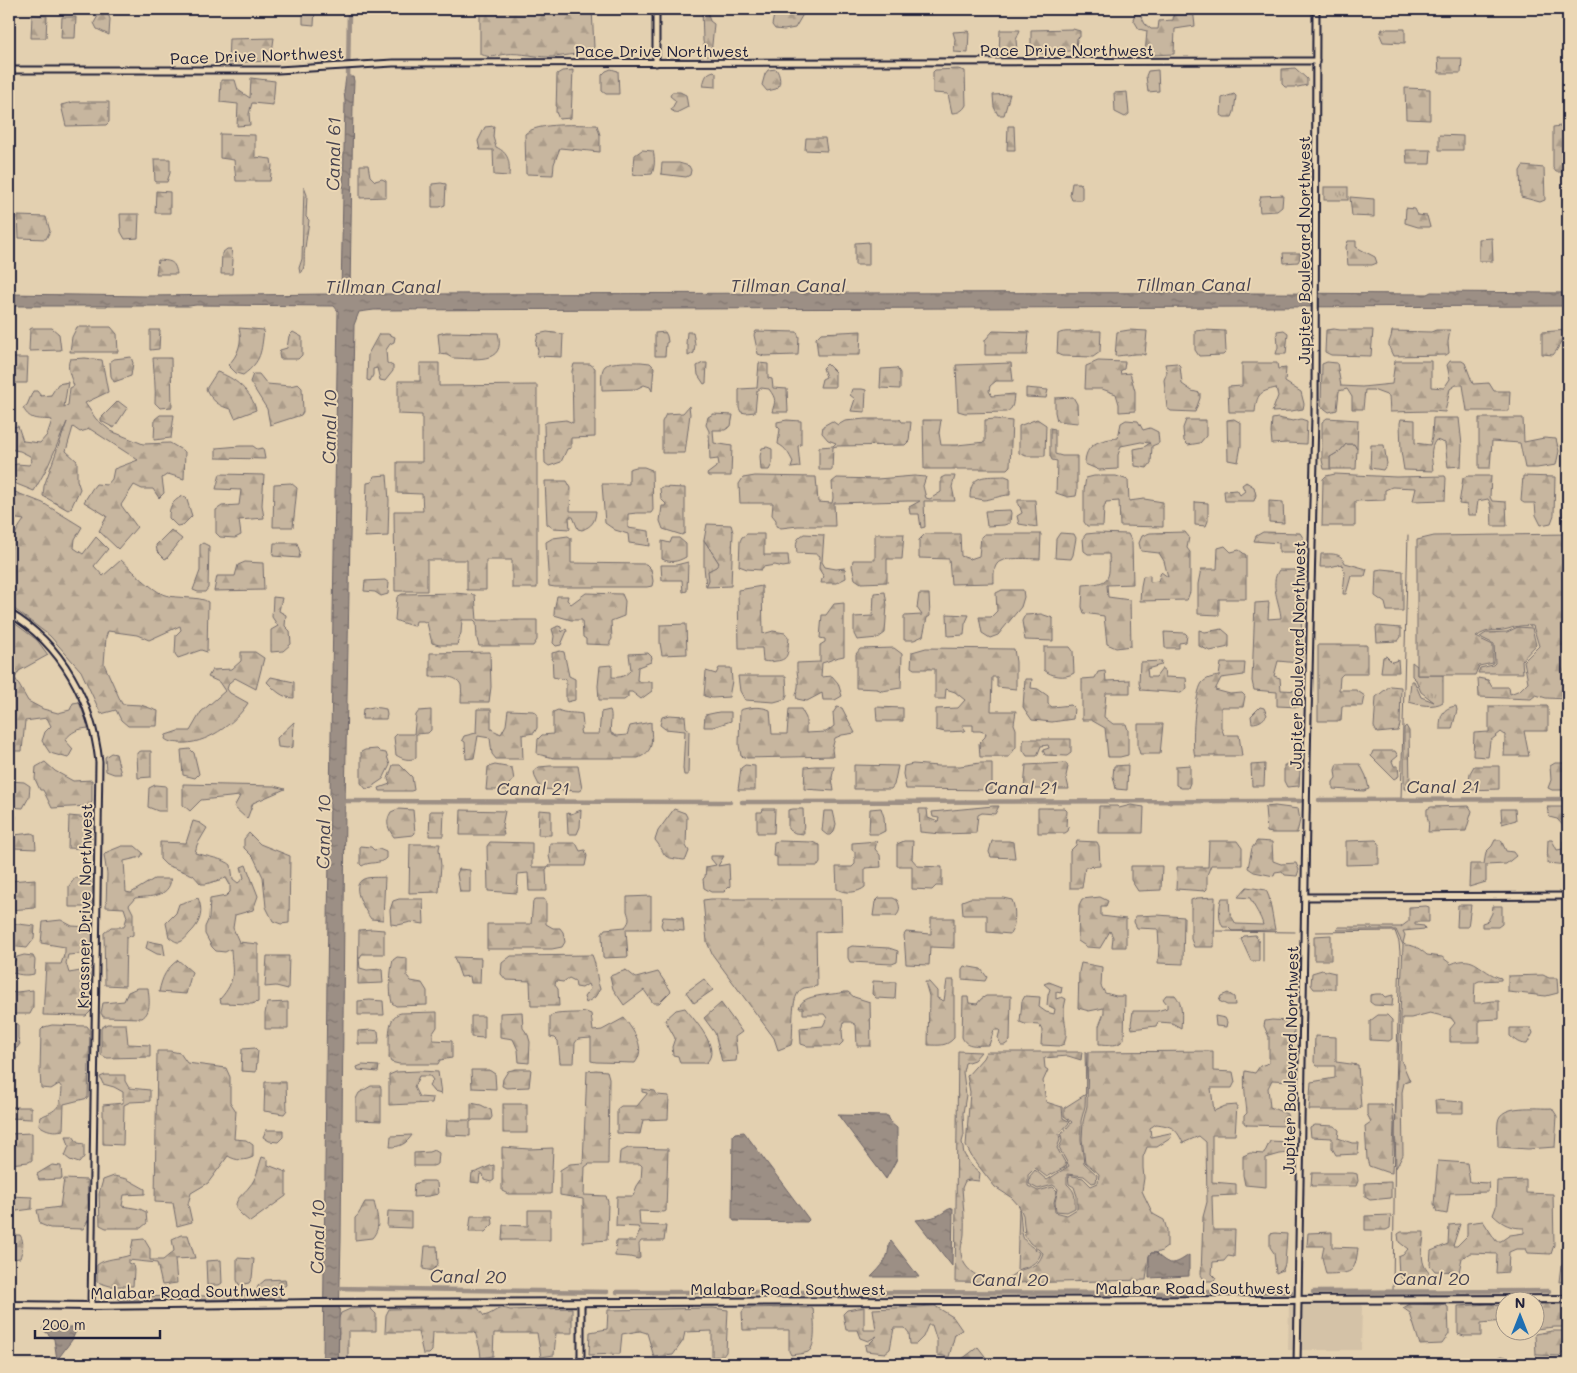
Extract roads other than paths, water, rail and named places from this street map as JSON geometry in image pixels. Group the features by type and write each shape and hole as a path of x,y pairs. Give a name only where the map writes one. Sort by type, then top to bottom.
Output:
{"main road":[{"name":"Malabar Road Southwest","path":"9,1305 1568,1299"}],"street":[{"path":"656,9 656,63"},
{"name":"Jupiter Boulevard Northwest","path":"1297,1364 1316,310 1316,9"},
{"name":"Pace Drive Northwest","path":"9,70 278,70 393,63 1316,62"},
{"name":"Krassner Drive Northwest","path":"9,612 44,640 74,680 90,715 98,750 92,1306"},
{"path":"1305,898 1568,896"},
{"path":"581,1364 582,1303"}],"water":[{"path":"346,77 353,77 354,81 350,291 353,294 1568,293 1568,306 374,310 359,312 354,325 345,805 338,1364 323,1364 338,311 334,306 9,306 9,294 146,296 333,294 341,291 344,92"},
{"path":"838,1115 888,1116 891,1123 897,1128 897,1159 886,1179"},
{"path":"744,1132 808,1218 807,1222 734,1221 732,1218 733,1135"},
{"path":"953,1208 952,1266 916,1220 929,1218"},
{"path":"891,1241 919,1277 871,1277 884,1262"},
{"path":"1151,1253 1156,1253 1165,1261 1172,1263 1189,1255 1189,1276 1149,1278 1149,1256"},
{"path":"45,1327 73,1327 76,1331 72,1340 57,1360 54,1339 42,1329"}],"waterway":[{"name":"Canal 61","path":"348,83 349,9"},
{"path":"1401,800 1408,535"},
{"name":"Canal 21","path":"1319,800 1568,799"},
{"name":"Canal 21","path":"339,801 730,802"},
{"name":"Canal 21","path":"742,802 1300,801"},
{"path":"1216,931 1295,932"},
{"path":"1316,932 1395,931 1399,942 1393,1292"},
{"path":"1263,933 1263,962"},
{"name":"Canal 20","path":"333,1288 607,1292"},
{"name":"Canal 20","path":"1313,1292 1549,1291"},
{"name":"Canal 20","path":"617,1292 804,1292"},
{"name":"Canal 20","path":"830,1292 1189,1293"},
{"name":"Canal 20","path":"1203,1292 1291,1292"}],"water label":[{"name":"Tillman Canal","path":"1193,284"},
{"name":"Tillman Canal","path":"788,285"},
{"name":"Tillman Canal","path":"383,286"},
{"name":"Canal 10","path":"329,427"},
{"name":"Canal 10","path":"323,832"},
{"name":"Canal 10","path":"317,1237"}]}
